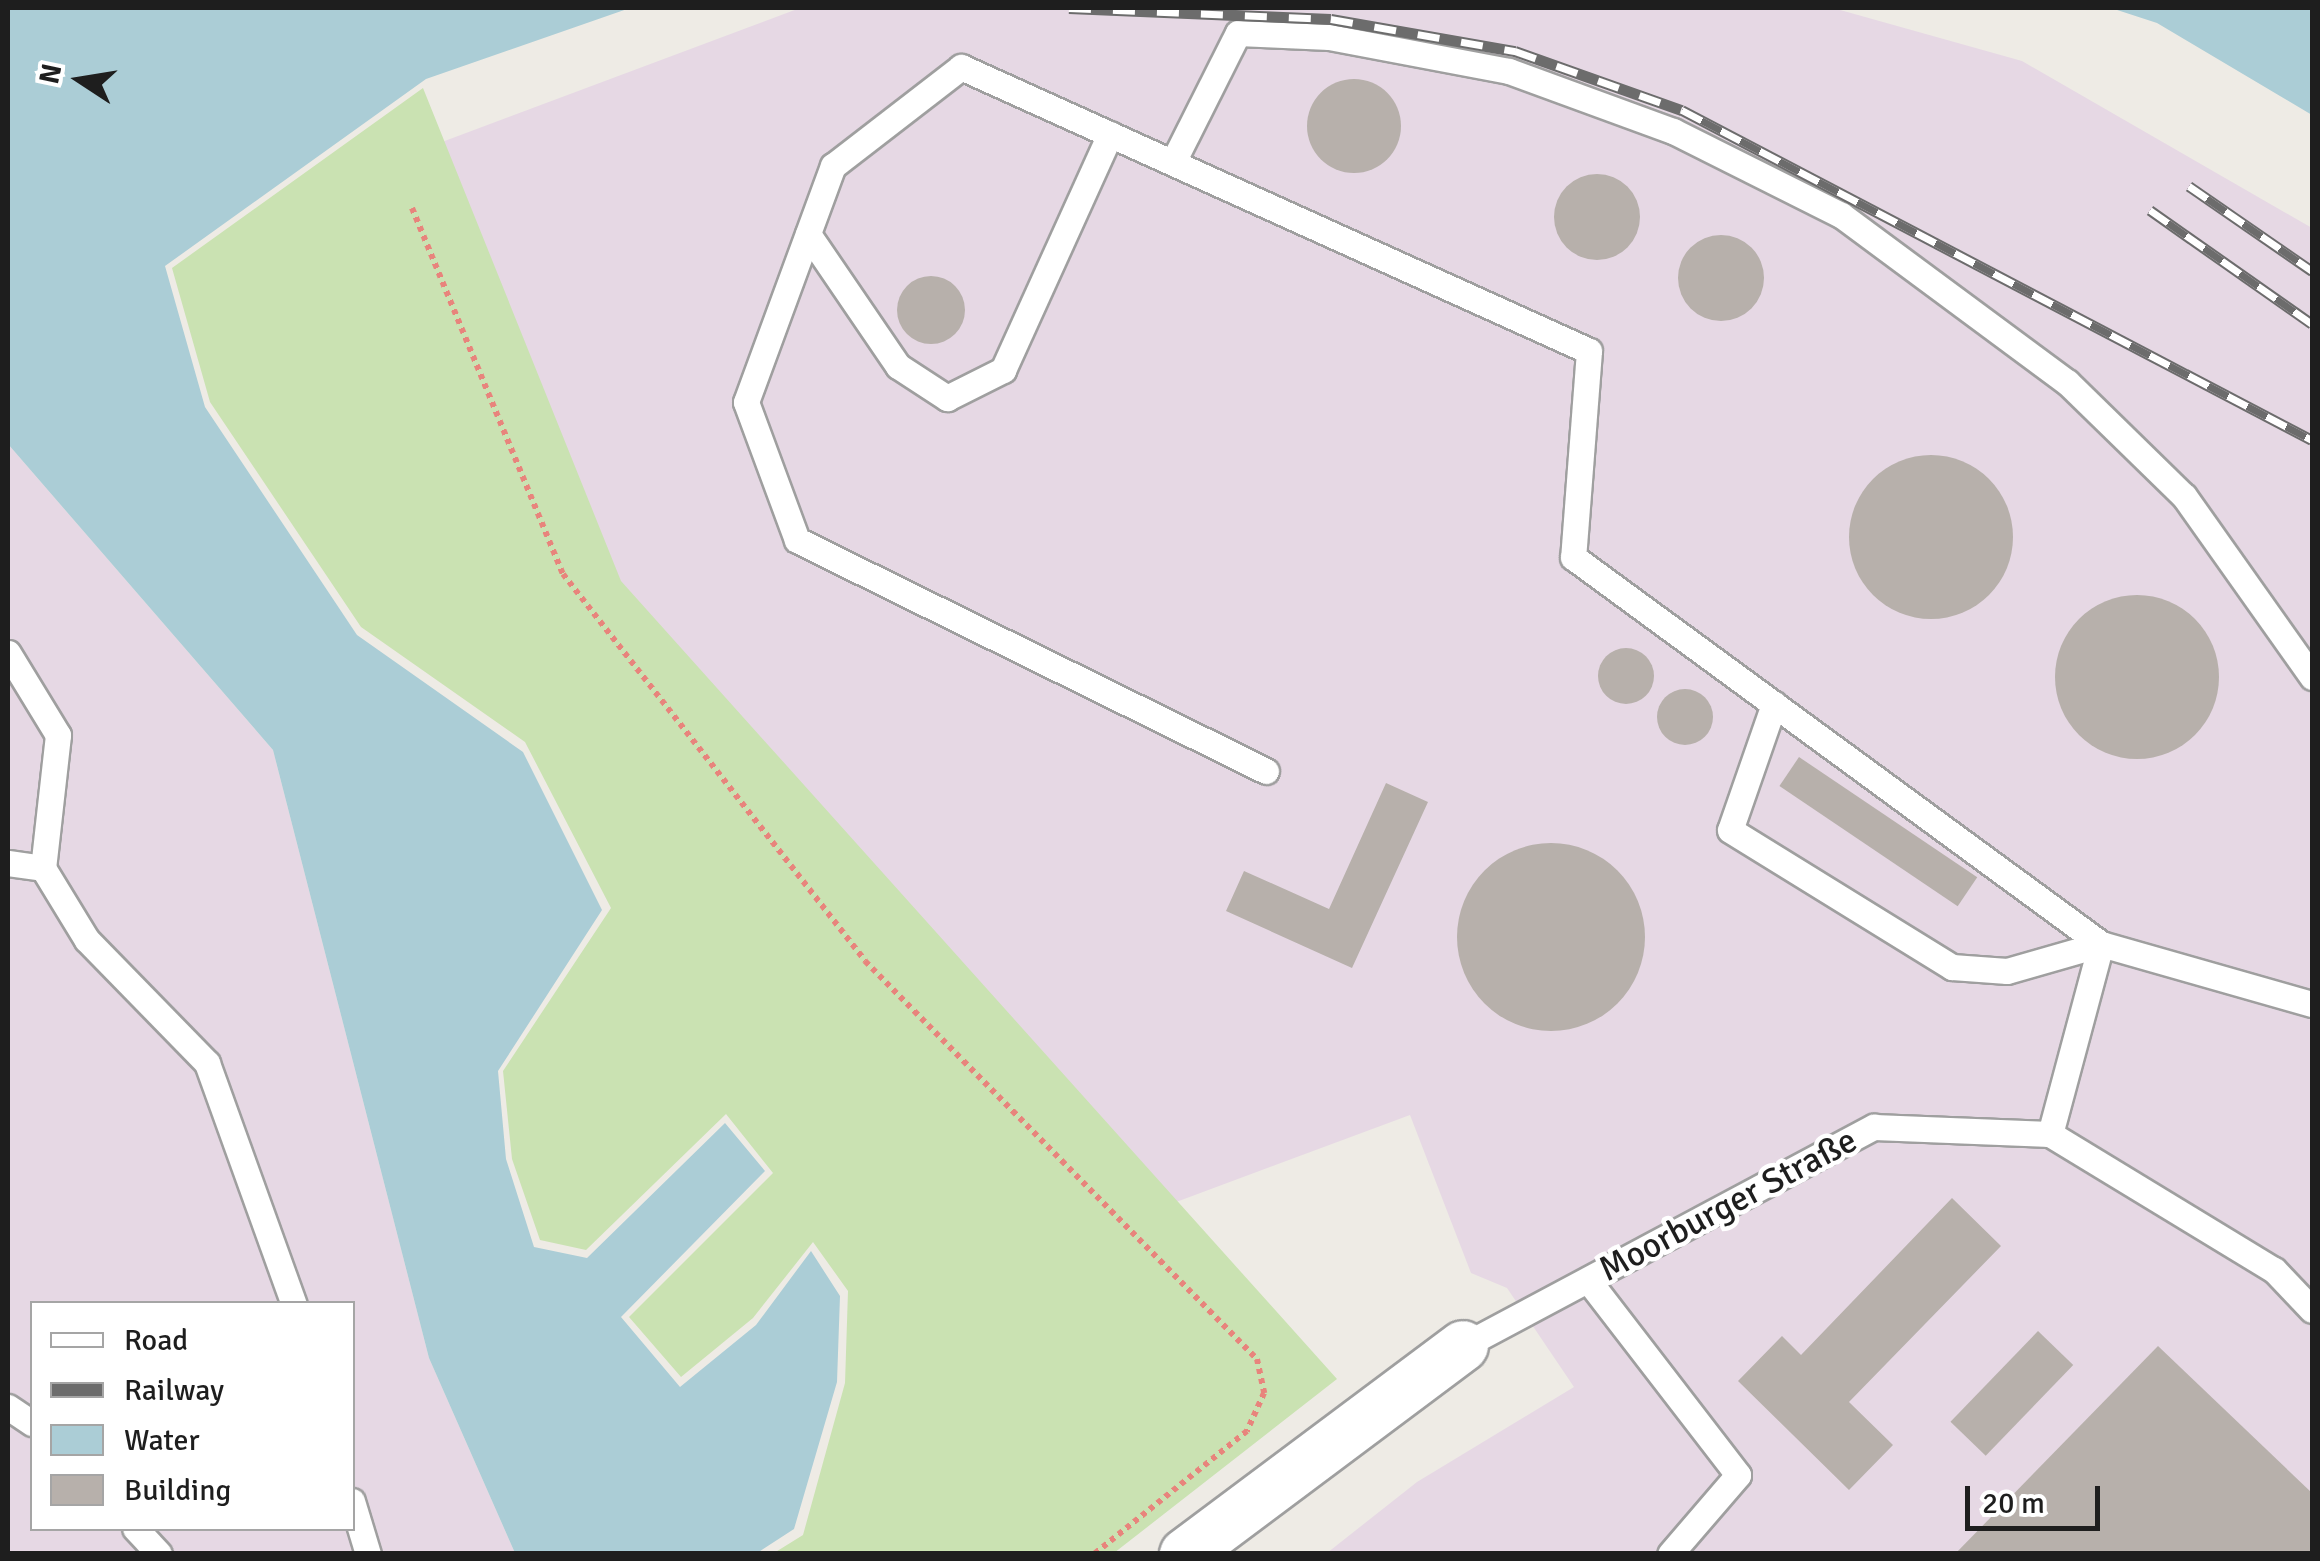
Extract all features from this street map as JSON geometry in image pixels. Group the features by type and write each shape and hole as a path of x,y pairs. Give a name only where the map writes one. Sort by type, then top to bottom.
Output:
{"street":[{"path":"1185,1554 1463,1346"}],"lane":[{"path":"1173,162 1238,33 1329,37 1509,71 1672,131 1841,214 2067,382 2184,496 2312,677"},
{"path":"1266,770 797,540 746,402 833,166 961,66 1589,350 1573,556 2101,944 2312,1004"},
{"path":"808,234 898,366 947,398 1003,370 1110,134"},
{"path":"8,653 58,735 43,868 87,940 208,1063 293,1301"},
{"path":"1774,704 1730,830 1952,967 2006,971 2101,944"},
{"path":"8,863 43,868"},
{"path":"2050,1134 2101,944"},
{"name":"Moorburger Straße","path":"1463,1346 1874,1127 2050,1134 2274,1270 2312,1310"},
{"path":"1588,1280 1738,1475 1670,1554"},
{"path":"8,1408 30,1422"},
{"path":"355,1512 368,1554"},
{"path":"138,1531 159,1554"}],"path":[{"path":"412,208 563,574 866,960 1257,1359 1264,1393 1247,1431 1094,1554"}],"shaded area":[{"path":"800,8 1833,8 2022,61 2312,228 2312,1553 1327,1553 1417,1482 1574,1387 1507,1288 1471,1273 1410,1115 1152,1211 593,554 442,142"},
{"path":"8,444 273,750 429,1358 515,1553 8,1553"}],"green space":[{"path":"423,88 621,581 1337,1379 1114,1553 774,1553 803,1535 845,1383 848,1291 813,1242 753,1318 681,1377 629,1317 773,1173 726,1114 586,1250 540,1240 512,1159 503,1071 611,908 525,742 361,627 210,402 172,268"}],"water":[{"path":"8,8 630,8 426,79 165,266 205,407 357,635 523,752 602,910 498,1071 506,1159 534,1247 587,1258 725,1123 765,1171 621,1317 680,1387 756,1325 811,1251 840,1296 837,1382 794,1529 757,1553 515,1553 429,1358 273,750 8,444"},
{"path":"2111,8 2312,8 2312,115 2157,23"}],"building":[{"path":"1354,79 1372,83 1387,93 1397,108 1401,126 1397,144 1387,159 1372,169 1354,173 1336,169 1321,159 1311,144 1307,126 1311,108 1321,93 1336,83"},
{"path":"1597,174 1614,177 1628,186 1637,200 1637,234 1628,248 1614,257 1597,260 1580,257 1566,248 1557,234 1554,217 1557,200 1566,186 1580,177"},
{"path":"1721,235 1738,238 1752,247 1761,261 1761,295 1752,309 1738,318 1721,321 1704,318 1690,309 1681,295 1678,278 1681,261 1690,247 1704,238"},
{"path":"931,276 955,286 965,310 955,334 931,344 907,334 897,310 907,286"},
{"path":"1931,455 1962,462 1989,479 2006,506 2013,537 2006,568 1989,595 1962,612 1931,619 1900,612 1873,595 1856,568 1849,537 1856,506 1873,479 1900,462"},
{"path":"2137,595 2168,602 2195,619 2212,646 2219,677 2212,708 2195,735 2168,752 2137,759 2106,752 2079,735 2062,708 2055,677 2062,646 2079,619 2106,602"},
{"path":"1626,648 1646,656 1654,676 1646,696 1626,704 1606,696 1598,676 1606,656"},
{"path":"1685,689 1705,697 1713,717 1705,737 1685,745 1665,737 1657,717 1665,697"},
{"path":"1799,757 1977,877 1958,906 1779,786"},
{"path":"1386,783 1428,802 1352,968 1226,911 1244,871 1329,909"},
{"path":"1551,843 1587,850 1618,870 1638,901 1645,937 1638,973 1618,1004 1587,1024 1551,1031 1515,1024 1484,1004 1464,973 1457,937 1464,901 1484,870 1515,850"},
{"path":"1952,1198 2001,1246 1849,1402 1893,1445 1849,1490 1738,1381 1782,1336 1801,1355"},
{"path":"2038,1331 2073,1365 1986,1456 1950,1422"},
{"path":"2158,1346 2312,1493 2312,1554 1955,1554"}],"railway":[{"path":"1069,8 1331,19 1515,51 1682,110 2312,440"},
{"path":"2189,186 2312,271"},
{"path":"2150,210 2312,324"}]}
